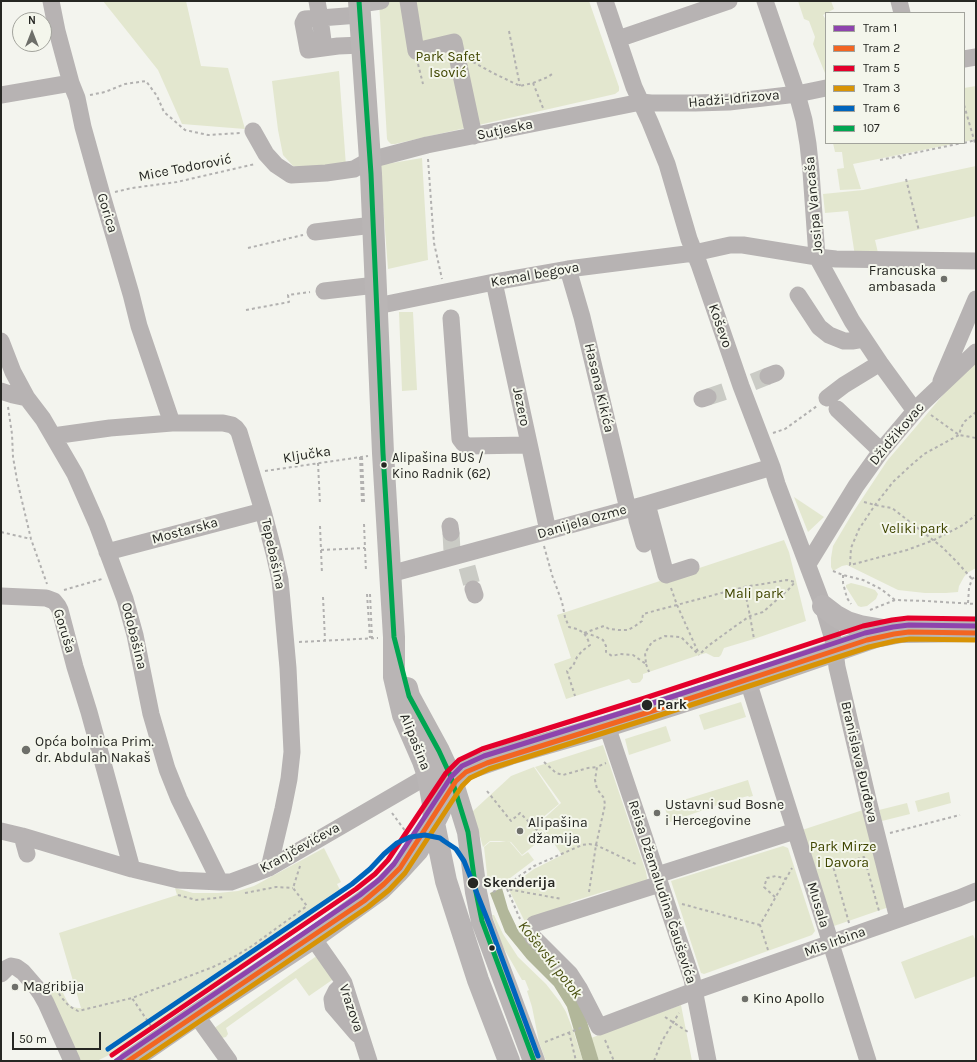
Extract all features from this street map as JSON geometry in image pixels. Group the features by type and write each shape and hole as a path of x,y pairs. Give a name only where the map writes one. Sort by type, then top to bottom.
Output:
{"main road":[{"name":"Alipašina","path":"359,7 370,160 390,574 388,637 394,677 403,715 428,776 433,804 434,823 446,881 478,980 509,1061"},
{"path":"823,606 836,616 848,622 871,628 901,632 976,631"},
{"path":"129,1061 313,938 381,889 418,850 440,811 451,777 487,761 607,726 748,681 875,637 901,632"},
{"name":"Alipašina","path":"388,637 410,696 451,777 468,832 476,892 482,921 534,1061"},
{"path":"434,823 457,833 466,842 471,850"}],"street":[{"name":"Gorica","path":"51,1 83,127 139,326 172,423"},
{"path":"317,1 320,18"},
{"path":"362,45 338,46 308,50 303,23 305,19 320,18 381,1"},
{"path":"408,1 416,51 454,42 474,136"},
{"name":"Koševo","path":"605,1 634,87 650,122 666,164 694,253 753,382 777,484 823,606 835,650"},
{"path":"618,39 730,1"},
{"name":"Josipa Vancaša","path":"765,1 797,94 804,120 808,144 815,216 817,257 852,321 880,363 917,408"},
{"path":"898,1 902,12"},
{"path":"965,60 976,57"},
{"name":"Hadži-Idrizova","path":"641,102 729,102 797,94 825,88"},
{"path":"1,95 74,90"},
{"name":"Sutjeska","path":"253,131 266,154 272,161 291,175 326,173 354,169 370,160 428,146 641,102"},
{"path":"315,232 373,225"},
{"name":"Kemal begova","path":"377,306 449,305 494,282 568,268 694,253 730,245 743,245 836,259 976,261"},
{"name":"Hasana Kikića","path":"568,268 636,507"},
{"name":"Jezero","path":"494,282 529,445 545,532"},
{"path":"324,291 376,285"},
{"path":"798,295 819,327 829,335 844,341 864,339"},
{"name":"Džidžikovac","path":"808,564 856,486 881,451 917,408 937,389 976,299"},
{"path":"449,305 460,439 467,446 529,445"},
{"name":"Odobašina","path":"1,340 13,372 27,398 43,419 86,496 125,599 136,635 151,714 166,769 220,882"},
{"path":"937,389 976,352"},
{"path":"880,363 844,385 832,404 881,451"},
{"path":"3,392 27,398"},
{"name":"Tepebašina","path":"53,436 110,428 172,423 223,423 232,425 241,436 276,560 280,580 288,668 292,752 289,779 269,868"},
{"name":"Danijela Ozme","path":"390,574 459,557 772,467"},
{"path":"636,507 637,520 644,544"},
{"path":"636,507 666,575 691,567"},
{"name":"Mostarska","path":"107,552 263,511"},
{"path":"1,596 46,598 54,601"},
{"name":"Goruša","path":"54,601 60,610 132,869"},
{"name":"Branislava Đurđeva","path":"835,650 837,667 898,919"},
{"name":"Musala","path":"748,681 868,1061"},
{"name":"Reisa Džemaludina Čauševića","path":"607,726 692,979 708,1061"},
{"name":"Kranjčevićeva","path":"1,831 132,869 178,880 230,882 269,868 428,776 436,775 451,777"},
{"path":"531,933 531,929 534,924 795,831"},
{"path":"22,836 27,854"},
{"name":"Mis Irbina","path":"531,933 533,937 570,974 599,1027 694,991 898,919 974,896"},
{"name":"Vrazova","path":"313,938 344,983 369,1061"},
{"path":"1,974 11,966 16,967 23,972 36,987 46,1003 72,1061"},
{"path":"196,1015 229,1061"}],"path":[{"path":"509,31 520,86"},
{"path":"416,51 423,84"},
{"path":"457,53 493,74 520,86 533,83 552,74"},
{"path":"74,90 105,92 125,84 146,81 157,96 164,112 184,130 208,135 253,131"},
{"path":"533,83 545,113"},
{"path":"965,108 975,141 965,143"},
{"path":"880,160 958,144"},
{"path":"428,146 434,243 449,305"},
{"name":"Mice Todorović","path":"102,195 132,188 177,182 272,161"},
{"path":"906,179 919,231"},
{"path":"248,248 315,232"},
{"path":"246,310 289,302 288,295 324,291"},
{"name":"Goruša","path":"3,392 12,434 16,480 31,539 54,601"},
{"path":"770,434 785,429 832,404"},
{"path":"917,408 959,435 976,438"},
{"path":"959,435 960,428 964,422 976,412"},
{"path":"959,435 924,454 893,482 859,529 850,548 850,565 907,550 934,540 963,525 976,515"},
{"name":"Ključka","path":"259,472 360,457 363,502"},
{"path":"318,463 320,504"},
{"path":"976,484 976,492"},
{"path":"849,498 892,508 934,540 972,579"},
{"path":"364,524 366,572"},
{"path":"320,526 322,574"},
{"path":"1,532 31,539"},
{"path":"545,532 552,575 569,627 578,629 584,633 603,640 606,646 606,652 612,656 620,654 633,655 646,664"},
{"path":"321,550 365,548"},
{"path":"833,572 863,580 881,589 895,600"},
{"path":"54,601 59,592 116,575"},
{"path":"666,575 677,605 699,655"},
{"path":"843,575 843,583 848,598 855,609"},
{"path":"968,603 969,588 972,579 976,576"},
{"path":"584,633 604,626 619,630 628,630 642,621 643,614 744,587 787,580 795,582 763,612 750,616 734,626 699,655"},
{"path":"744,587 754,639"},
{"path":"368,594 371,638"},
{"path":"323,596 325,640"},
{"path":"868,611 895,600 976,604"},
{"path":"575,696 567,671 573,666 577,657 582,651 590,645 584,633"},
{"path":"649,672 646,664 645,653 652,642 665,636 681,637 699,655"},
{"path":"299,642 388,637"},
{"path":"544,762 556,773 563,775 597,767 610,761"},
{"path":"588,896 596,845 605,806 604,798 597,789 596,785 595,780 597,767"},
{"path":"487,791 511,821 520,813 542,836"},
{"path":"388,809 406,832"},
{"path":"877,837 960,815"},
{"path":"490,893 506,888 534,866 582,845 596,845 641,867"},
{"path":"849,925 832,866 864,857 880,914"},
{"path":"53,990 57,990 61,998 69,1006 78,1011 132,998 213,968 252,946 307,906 293,888 302,860"},
{"path":"776,898 764,887 767,878 776,876 786,879"},
{"path":"506,888 565,900"},
{"path":"506,888 522,924 525,929 531,933"},
{"path":"680,903 760,925"},
{"path":"132,998 151,1026"},
{"path":"654,1061 662,1041 673,1022 682,1011"},
{"path":"664,1016 686,1030"},
{"path":"544,1042 584,1026"},
{"path":"569,1032 576,1061"},
{"path":"604,1038 614,1061"}],"green space":[{"path":"103,1 186,1 201,66 228,68 245,129 182,124 158,70"},
{"name":"Park Safet Isović","path":"379,1 589,1 619,87 619,91 615,94 391,144 387,139"},
{"path":"798,1 831,1 834,9 825,12 823,15 825,18 825,73 813,44 815,37 809,21 804,19"},
{"path":"339,71 346,166 310,170 293,166 283,155 278,130 272,81"},
{"path":"976,86 976,139 965,142 965,88"},
{"path":"833,144 953,144 853,164 861,189 840,190 837,169 844,168 842,152 835,152"},
{"path":"422,158 428,260 388,269 380,165"},
{"path":"976,166 976,216 875,240 879,257 855,256 848,211 825,213 823,194 863,190"},
{"path":"399,312 413,312 417,390 402,391"},
{"name":"Veliki park","path":"976,358 976,568 967,573 964,577 959,586 958,592 946,593 925,593 898,590 847,565 833,571 831,567 831,558 833,546 887,461"},
{"path":"794,497 824,517 808,532"},
{"name":"Mali park","path":"784,540 789,552 806,621 724,648 719,657 714,657 706,653 643,674 643,678 640,682 632,683 629,679 566,699 554,664 571,658 557,615"},
{"path":"851,583 875,590 878,594 876,599 867,606 858,606 846,587 846,585"},
{"path":"741,702 746,717 704,730 699,715"},
{"path":"666,726 671,741 629,755 625,739"},
{"path":"603,745 646,872 648,883 619,893 609,890 571,902 564,910 525,922 508,888 534,869 562,855 538,824 561,803 535,767"},
{"path":"534,767 559,804 536,823 547,835 522,855 511,842 490,841 483,847 473,811 511,776"},
{"path":"748,780 753,796 726,802 670,822 664,806"},
{"path":"949,792 951,803 918,812 915,801"},
{"path":"907,803 910,814 882,821 879,810"},
{"name":"Park Mirze i Davora","path":"866,809 889,907 834,926 799,831"},
{"path":"490,842 510,842 522,856 528,852 534,860 501,885 493,888 488,883 484,847"},
{"path":"783,846 788,848 815,931 812,935 704,974 701,973 671,881"},
{"path":"324,848 341,882 337,884 342,894 147,1031 113,1053 97,1061 80,1061 49,994 61,989 68,1003 72,1007 81,1008 59,933 177,895 175,888 193,893 218,893 238,891 254,886"},
{"path":"492,915 494,915 503,934 518,957 546,984 560,1002 566,1012 583,1061 546,1061 539,1042 532,1007 527,991 529,990 525,980 522,980 503,947"},
{"path":"973,935 976,941 976,976 915,999 901,962"},
{"path":"318,955 335,978 309,996 296,978 226,1028 228,1034 226,1037 222,1038 213,1029"},
{"path":"681,1005 692,1061 599,1061 591,1038"}],"shaded area":[{"path":"502,888 508,909 519,932 537,949 574,991 585,1015 599,1061 583,1061 567,1007 554,986 527,959 505,932 490,893"}],"tunnel":[{"path":"753,382 768,376"},
{"path":"708,397 729,390"},
{"path":"451,533 452,551"},
{"path":"467,567 473,589"}],"tram line":[{"name":"5","path":"112,1055 356,889 375,874 388,860 446,773 459,760 482,749 645,698 863,626 908,618 976,619"},
{"name":"1","path":"116,1061 360,895 380,879 394,864 451,777 462,766 484,756 647,705 865,633 909,625 976,626"},
{"name":"2","path":"128,1061 364,901 384,884 400,868 456,781 466,772 487,763 649,712 867,640 909,632 976,633"},
{"name":"3","path":"141,1061 368,907 389,890 405,873 462,786 470,778 489,769 869,647 910,639 976,640"},
{"name":"6","path":"108,1049 352,884 397,843 410,837 425,835 440,838 456,849 464,861 490,926 538,1056"}],"transit line":[{"name":"107","path":"359,1 371,174 383,453 394,637 409,696 439,751 451,777 468,832 476,892 482,921 534,1061"}],"place":[{"name":"Francuska ambasada","path":"944,279"},
{"name":"Alipašina BUS / Kino Radnik (62)","path":"384,465"},
{"name":"Park","path":"647,705"},
{"name":"Opća bolnica Prim. dr. Abdulah Nakaš","path":"26,750"},
{"name":"Ustavni sud Bosne i Hercegovine","path":"657,813"},
{"name":"Alipašina džamija","path":"520,831"},
{"name":"Skenderija","path":"473,883"},
{"name":"Magribija","path":"15,987"},
{"name":"Kino Apollo","path":"745,999"}],"water label":[{"name":"Koševski potok","path":"550,960"}]}
